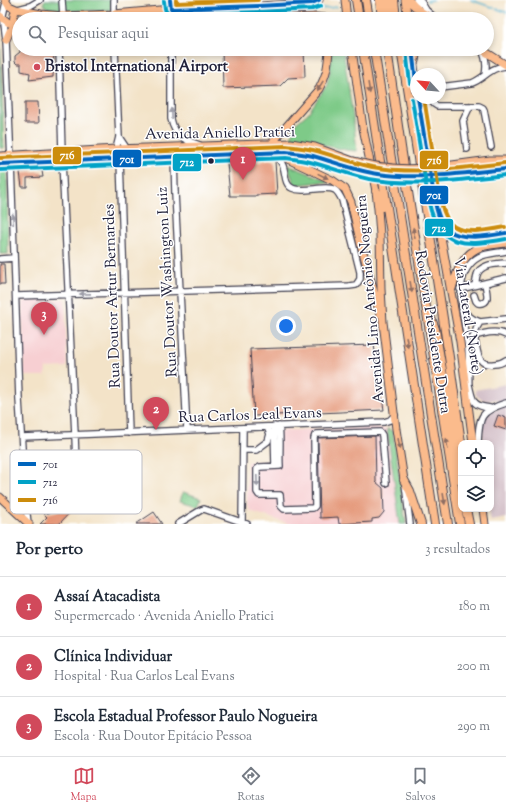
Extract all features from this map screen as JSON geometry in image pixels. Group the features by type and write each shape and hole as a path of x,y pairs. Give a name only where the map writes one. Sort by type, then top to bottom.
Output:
{"highway":[{"path":"356,0 358,12"},
{"path":"366,0 368,12"},
{"path":"380,0 381,12"},
{"path":"388,0 389,12"},
{"path":"394,0 395,12"},
{"name":"Rodovia Presidente Dutra","path":"364,56 435,524"},
{"name":"Rodovia Presidente Dutra","path":"375,56 448,524"},
{"name":"Rodovia Presidente Dutra","path":"388,56 425,305 460,524"},
{"path":"393,56 401,147"},
{"name":"Rodovia Presidente Dutra","path":"402,56 461,440"},
{"path":"376,191 381,199 391,263 397,276"},
{"path":"425,305 435,329 460,476"},
{"path":"404,480 410,491 418,513 420,524"},
{"path":"467,512 469,524"},
{"path":"472,512 474,524"}],"main road":[{"path":"137,12 171,9 258,6 279,2 312,2 319,0"},
{"path":"345,0 346,12"},
{"path":"406,0 407,12"},
{"path":"409,0 422,12"},
{"path":"6,1 9,6 31,12"},
{"path":"258,6 259,12"},
{"path":"2,17 12,24"},
{"path":"6,40 12,30"},
{"path":"272,143 319,89 327,72 328,56"},
{"name":"Avenida Lino Antônio Nogueira","path":"353,56 363,128 376,191 380,235 383,322 396,429 404,480"},
{"path":"413,56 414,68"},
{"path":"414,68 416,56"},
{"path":"492,56 506,66"},
{"name":"Via Lateral (Norte)","path":"419,104 460,342 473,440"},
{"name":"Avenida Aniello Pratici","path":"0,156 116,149 291,143 306,145 353,160 385,168 408,169 437,167 490,160"},
{"path":"274,153 332,180 344,189 351,202 361,245 383,322"},
{"name":"Avenida Aniello Pratici","path":"0,164 298,153 352,169 397,177 438,176 506,169"},
{"path":"490,160 506,156"},
{"path":"490,160 506,160"},
{"path":"434,198 437,212 442,224 447,230 453,233 467,236 484,236 506,233"},
{"path":"452,295 452,288 456,273 466,257 472,252 483,247 506,243"},
{"path":"0,497 10,506"},
{"path":"483,512 485,524"},
{"path":"18,514 28,523"}],"street":[{"path":"16,9 30,6 40,0"},
{"path":"62,0 63,12"},
{"path":"114,0 114,12"},
{"path":"170,0 171,9"},
{"path":"416,0 418,10"},
{"path":"420,0 428,12"},
{"path":"6,1 2,17 6,40 23,450"},
{"path":"59,56 62,152"},
{"path":"115,56 119,137 116,149"},
{"path":"171,56 172,119 174,128 179,136 186,140 206,146"},
{"path":"484,56 486,65 485,75"},
{"path":"446,86 472,84 490,71 506,66"},
{"path":"434,104 437,106 481,106 484,110 490,147"},
{"path":"467,149 463,121 470,106"},
{"path":"119,137 127,149"},
{"name":"Avenida Lino Antônio Nogueira","path":"180,291 356,285 360,278 360,272 342,200 338,193 336,190 331,188 301,190 292,188 287,183 281,161 274,153"},
{"name":"Rua Doutor Washington Luiz","path":"174,157 187,430"},
{"name":"Rua Doutor Artur Bernardes","path":"120,159 129,432"},
{"path":"62,161 75,450"},
{"path":"473,440 467,339 460,289 471,263 480,257 506,251"},
{"path":"0,259 14,258"},
{"path":"475,285 478,273 482,268 488,265 506,263"},
{"path":"460,289 506,278"},
{"path":"474,294 478,303 483,303 486,301 485,283"},
{"path":"16,296 180,291"},
{"path":"462,311 472,319 480,322 506,319"},
{"path":"480,322 476,328 474,336 479,358 482,362 490,365 498,364 506,360"},
{"path":"467,339 474,336 498,333 506,335"},
{"path":"469,385 471,396 475,403 479,406 490,408"},
{"path":"478,440 480,421 483,414 490,408 506,403"},
{"path":"384,422 390,420 395,415"},
{"path":"384,422 390,424 396,429"},
{"name":"Rua Carlos Leal Evans","path":"22,437 384,422"},
{"path":"276,426 281,437"},
{"path":"276,426 277,466"},
{"path":"277,466 281,437 287,426"},
{"path":"243,450 256,450 268,441 270,434 267,427"},
{"path":"178,524 187,522 204,509 244,523 243,428"},
{"path":"277,466 257,468 257,493 259,495 280,495 281,506 284,508 313,508 315,506 315,435 381,432 386,483"},
{"name":"Avenida Lino Antônio Nogueira","path":"404,480 410,524"}],"shaded area":[{"path":"65,299 67,367 46,368 45,376 24,376 23,301"},
{"path":"506,384 506,518 491,521 490,512 494,512 494,440 483,440 483,420 491,412 500,408 496,399 488,401 481,399 476,395 475,390"},
{"path":"372,427 389,429 406,524 290,524 250,511 247,505 247,462 273,461 273,431"}],"green space":[{"path":"45,0 110,0 111,10 73,11 47,8 43,3"},
{"path":"0,27 4,148 0,148"},
{"path":"331,56 344,56 357,151 291,138 294,125 308,113 327,85"},
{"path":"287,165 326,180 328,183 321,182 295,185"},
{"path":"0,167 7,167 8,254 0,254"},
{"path":"387,429 393,432 406,524 400,524"},
{"path":"183,492 201,498 198,506 180,501"}],"building":[{"name":"Bristol International Airport","path":"15,56 54,56 53,77 29,80 30,73 21,71 21,64 17,64 15,62"},
{"path":"222,56 304,56 305,77 288,78 280,86 223,88"},
{"path":"25,102 38,102 39,123 25,123"},
{"path":"274,160 277,194 230,196 227,163"},
{"path":"42,171 43,177 27,178 27,187 22,187 20,172"},
{"path":"0,264 4,264 5,284 0,284"},
{"path":"374,345 384,410 254,416 250,349"},
{"path":"498,415 506,418 506,430 494,426"},
{"path":"375,436 376,482 383,488 384,512 379,518 372,519 372,522 339,524 338,517 320,518 318,438"},
{"path":"154,512 162,524 136,524"},
{"path":"44,514 68,514 59,524 40,524 47,517"}],"waterway":[{"path":"427,1 433,0"},
{"path":"471,0 506,12"},
{"path":"315,10 337,7"}],"transit line":[{"name":"701","path":"170,0 171,9 312,3 319,0"},
{"name":"716","path":"176,0 176,3 258,0"},
{"name":"712","path":"164,1 167,12"},
{"name":"712","path":"258,12 312,9 321,6"},
{"name":"712","path":"407,56 410,83"},
{"name":"701","path":"413,56 414,68"},
{"name":"712","path":"413,104 429,203 434,218 440,229 447,236 457,241 467,243 479,243 506,239"},
{"name":"701","path":"419,104 435,202 438,214 445,227 454,233 468,237 506,233"},
{"name":"716","path":"425,104 440,197 446,217 450,223 461,230 476,231 505,227"},
{"name":"716","path":"0,158 286,146 313,150 372,167 389,169 422,171 505,163"},
{"name":"701","path":"0,164 286,152 313,156 370,173 394,176 426,176 506,169"},
{"name":"712","path":"0,170 286,158 310,162 369,179 386,181 420,183 506,175"}],"place":[{"name":"Bristol International Airport","path":"37,67"},
{"name":"Assaí Atacadista","path":"243,180"},
{"name":"Escola Estadual Professor Paulo Nogueira","path":"44,335"},
{"name":"Clínica Individuar","path":"156,430"}]}
